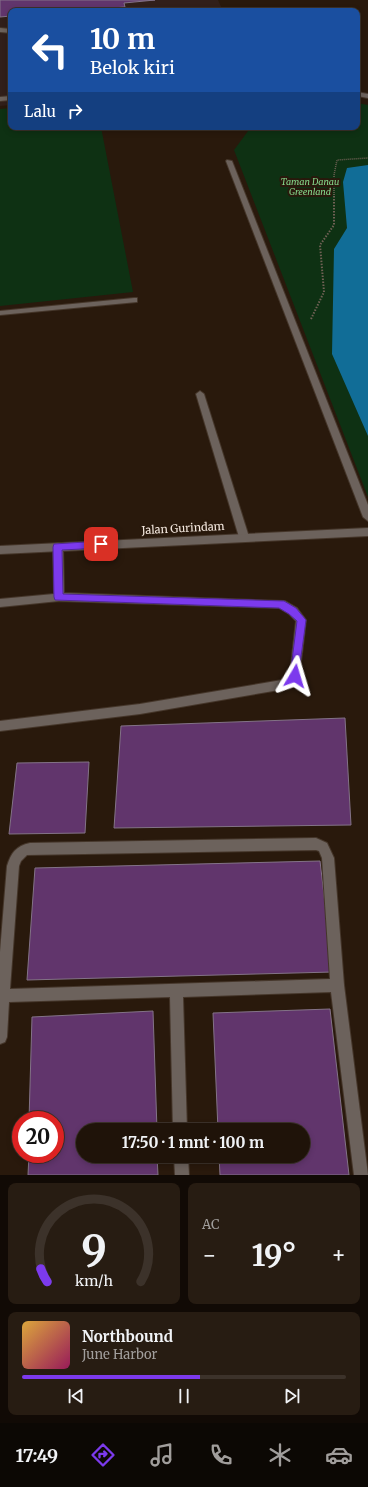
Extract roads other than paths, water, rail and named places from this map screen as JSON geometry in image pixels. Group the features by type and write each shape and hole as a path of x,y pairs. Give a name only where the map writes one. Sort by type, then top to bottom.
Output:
{"street":[{"path":"229,161 368,517"},
{"path":"0,313 134,300"},
{"path":"200,394 244,538"},
{"name":"Jalan Gurindam","path":"0,550 368,532"},
{"path":"58,547 59,597"},
{"path":"0,603 59,597 281,604 293,611 302,620 295,676 285,684 140,709 0,726"},
{"path":"0,1037 13,866 16,856 22,851 30,849 316,844 322,847 328,858 337,985 361,1175"},
{"path":"3,996 337,985"},
{"path":"176,990 180,1123"},
{"path":"181,1163 182,1175"}],"water":[{"path":"368,165 368,436 332,354 334,249 347,228 343,182 347,168"}],"park label":[{"name":"Taman Danau Greenland","path":"310,186"}]}
